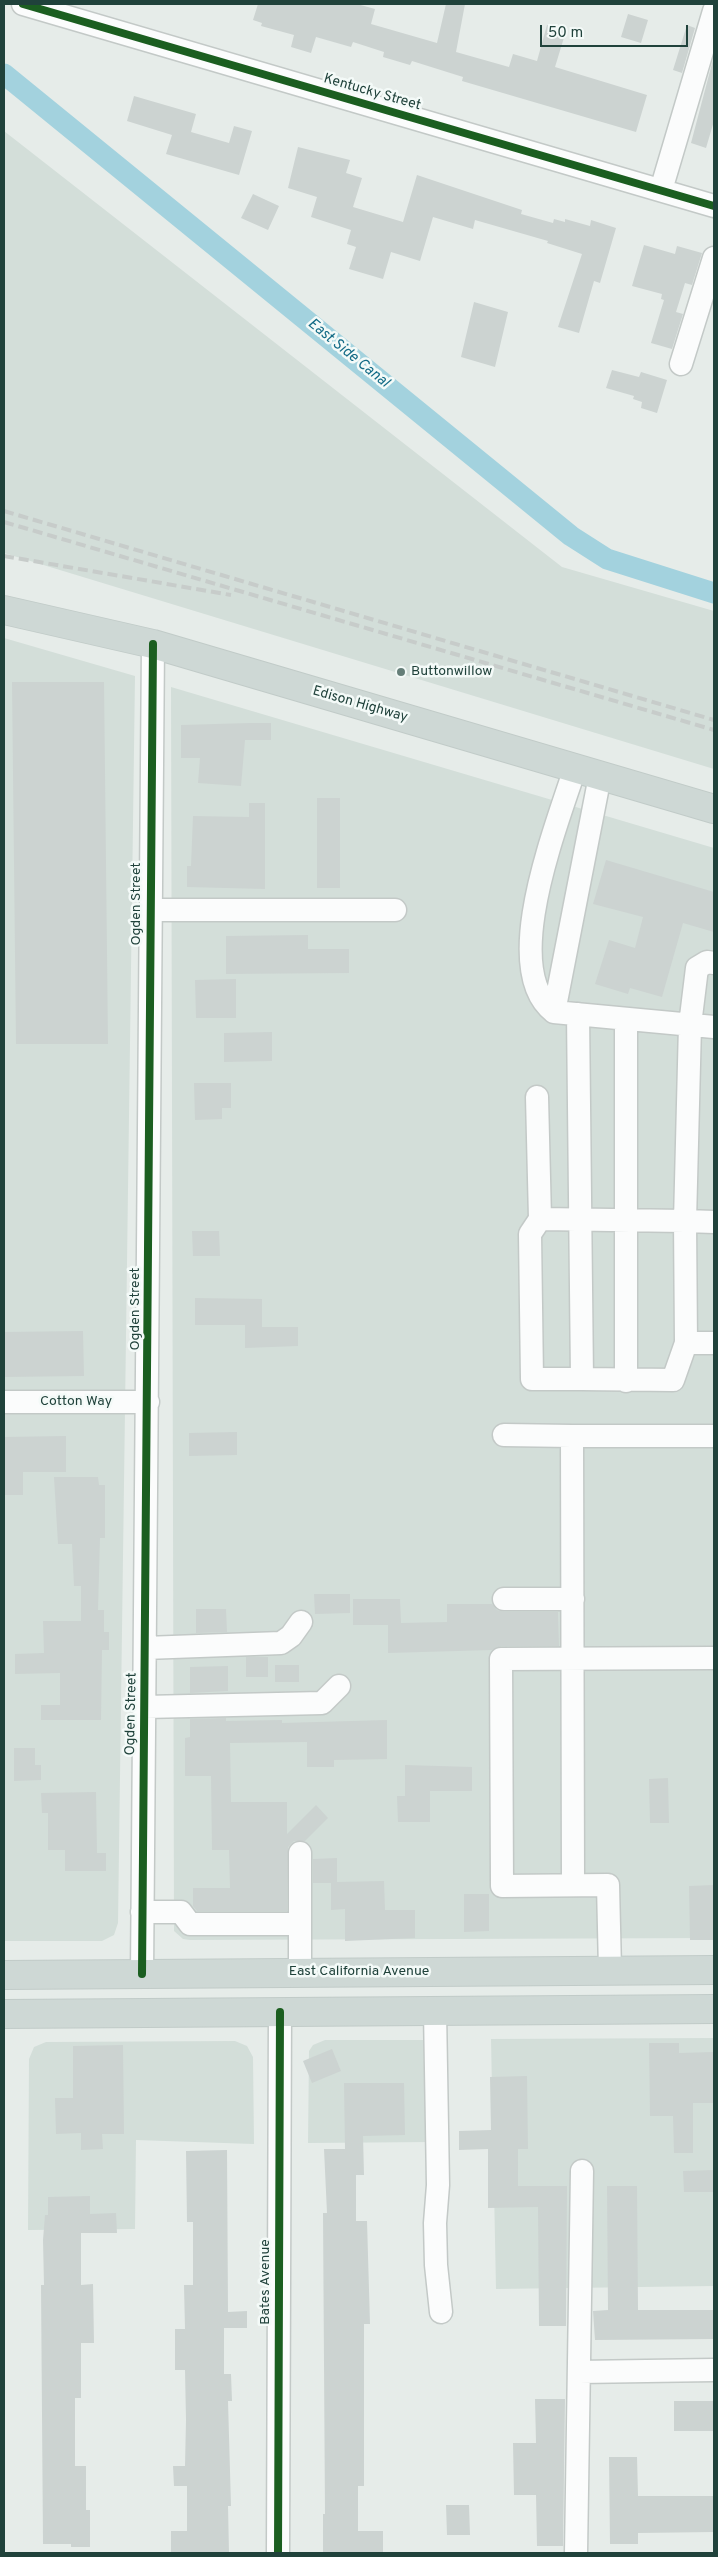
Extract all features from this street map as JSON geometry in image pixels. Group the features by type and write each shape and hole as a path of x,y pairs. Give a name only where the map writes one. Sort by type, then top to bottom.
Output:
{"main road":[{"name":"Edison Highway","path":"4,610 152,644 714,809"},
{"path":"437,2011 585,1992 601,1985 610,1970"},
{"name":"East California Avenue","path":"4,1975 714,1970"},
{"path":"280,2012 287,1998 308,1992 414,1990 451,1972"},
{"path":"4,2014 714,2009"}],"street":[{"name":"Kentucky Street","path":"23,4 714,206"},
{"path":"661,190 714,11"},
{"path":"681,364 714,258"},
{"name":"Ogden Street","path":"142,1974 148,1402 149,910 152,644"},
{"path":"587,772 545,859 536,901 531,951 533,980 537,992 546,1006 554,1012 714,1027"},
{"path":"554,1012 587,772"},
{"path":"149,910 395,910"},
{"path":"536,1097 540,1219 530,1234 532,1379 673,1380 686,1343 685,1221 690,1025 697,968 707,962 714,963"},
{"path":"578,1014 582,1220 582,1379"},
{"path":"626,1019 626,1381"},
{"path":"540,1219 714,1222"},
{"path":"686,1343 714,1343"},
{"name":"Cotton Way","path":"4,1402 148,1402"},
{"path":"504,1435 714,1436"},
{"path":"572,1436 574,1657 573,1885"},
{"path":"504,1599 573,1599"},
{"path":"145,1648 281,1644 291,1636 300,1622"},
{"path":"610,1970 608,1885 502,1886 501,1658 714,1658"},
{"path":"145,1707 322,1703 339,1686"},
{"path":"300,1853 300,1973"},
{"path":"142,1912 181,1912 190,1924 300,1924"},
{"path":"437,2011 438,2185 435,2222 436,2266 441,2312"},
{"name":"Bates Avenue","path":"278,2553 280,2012"},
{"path":"576,2553 582,2171"},
{"path":"579,2372 714,2370"}],"shaded area":[{"path":"4,131 562,567 714,611 714,769 4,553"},
{"path":"4,638 135,676 118,1923 114,1935 102,1941 4,1941"},
{"path":"171,687 714,848 714,1938 190,1940 183,1939 174,1931"},
{"path":"714,2038 714,2286 496,2289 491,2039"},
{"path":"325,2040 434,2040 433,2142 308,2143 309,2051 313,2045"},
{"path":"235,2041 247,2046 253,2057 254,2144 136,2140 135,2229 28,2230 29,2059 34,2047 46,2042"}],"building":[{"path":"258,4 357,4 375,9 371,24 437,43 446,4 465,4 456,52 509,67 513,54 537,61 547,25 566,31 555,67 647,95 636,132 462,81 463,77 412,61 410,65 383,57 384,52 353,42 351,47 316,37 311,53 291,47 294,35 261,26 262,23 253,20"},
{"path":"628,14 648,20 641,43 621,37"},
{"path":"687,25 695,28 682,73 673,70"},
{"path":"714,56 714,121 706,148 691,143"},
{"path":"134,96 196,114 191,132 229,143 234,126 252,131 239,175 166,154 172,135 127,121"},
{"path":"298,147 350,160 346,173 362,178 353,207 403,222 417,175 522,210 521,214 553,223 554,219 565,222 565,219 590,226 591,220 616,228 600,283 594,281 579,333 558,327 582,254 547,243 548,241 475,220 473,229 433,217 420,261 391,252 383,279 349,269 356,247 347,244 351,230 311,217 317,197 288,188"},
{"path":"253,194 279,206 268,230 241,218"},
{"path":"644,245 675,254 677,246 702,253 692,285 685,283 676,312 683,314 672,349 651,343 664,300 661,299 662,294 632,286"},
{"path":"474,302 508,312 495,367 461,357"},
{"path":"612,370 639,377 641,372 667,380 657,413 641,408 642,402 633,399 634,396 606,388"},
{"path":"12,682 104,682 108,1044 16,1044"},
{"path":"271,723 271,740 245,740 241,786 198,783 200,758 181,758 181,725"},
{"path":"317,798 340,798 340,888 317,888"},
{"path":"249,803 265,803 265,889 187,887 187,866 191,866 193,816 249,817"},
{"path":"606,860 714,892 714,932 683,923 662,997 630,988 628,994 595,984 609,940 635,948 643,917 593,904"},
{"path":"308,935 308,949 349,949 349,973 226,974 226,936"},
{"path":"236,979 236,1018 196,1018 195,980"},
{"path":"272,1032 272,1061 224,1062 224,1033"},
{"path":"194,1083 231,1083 231,1108 222,1108 222,1119 195,1120"},
{"path":"192,1231 219,1231 220,1256 193,1256"},
{"path":"195,1298 262,1299 262,1327 298,1327 298,1346 245,1348 245,1325 195,1325"},
{"path":"83,1331 84,1376 4,1377 4,1332"},
{"path":"237,1432 237,1455 189,1456 189,1433"},
{"path":"66,1436 66,1472 23,1472 23,1495 4,1495 4,1437"},
{"path":"54,1477 98,1477 99,1485 105,1485 105,1538 100,1538 98,1610 104,1610 104,1632 109,1632 109,1650 102,1650 101,1720 41,1720 41,1705 60,1705 60,1673 15,1674 15,1654 44,1653 43,1621 81,1621 81,1586 74,1586 72,1544 58,1544"},
{"path":"314,1594 350,1594 350,1613 315,1614"},
{"path":"353,1599 400,1599 401,1623 447,1622 447,1604 492,1604 497,1610 504,1612 558,1612 559,1646 501,1646 492,1650 388,1653 388,1625 353,1625"},
{"path":"196,1609 226,1609 227,1632 196,1633"},
{"path":"246,1657 268,1657 268,1677 246,1677"},
{"path":"275,1665 299,1665 299,1682 275,1682"},
{"path":"228,1666 228,1691 190,1693 190,1667"},
{"path":"226,1718 226,1721 282,1720 282,1723 387,1720 387,1759 334,1760 334,1767 307,1767 307,1742 230,1743 231,1802 287,1802 287,1834 316,1805 328,1818 305,1841 294,1841 288,1847 287,1911 197,1911 193,1906 193,1888 230,1888 229,1850 212,1850 211,1776 185,1776 185,1738 190,1737 190,1719"},
{"path":"14,1748 35,1748 35,1765 41,1765 41,1780 14,1781"},
{"path":"405,1765 472,1767 472,1791 430,1791 430,1822 398,1822 397,1796 405,1796"},
{"path":"668,1778 669,1823 650,1823 649,1779"},
{"path":"96,1792 97,1853 106,1853 106,1871 65,1871 65,1850 48,1850 48,1813 42,1813 41,1793"},
{"path":"337,1858 337,1882 384,1881 385,1910 415,1910 415,1938 345,1941 345,1909 331,1910 331,1883 313,1883 313,1859"},
{"path":"714,1885 714,1940 690,1940 689,1886"},
{"path":"464,1894 489,1894 489,1931 464,1932"},
{"path":"649,2043 679,2043 679,2053 713,2052 714,2103 693,2103 693,2153 674,2153 673,2116 650,2116"},
{"path":"123,2045 124,2134 102,2134 103,2149 81,2150 81,2133 56,2134 55,2098 73,2098 73,2046"},
{"path":"332,2049 341,2071 312,2083 303,2061"},
{"path":"527,2076 528,2149 518,2149 518,2186 567,2186 566,2326 539,2326 538,2207 488,2208 488,2149 459,2150 459,2131 491,2130 490,2077"},
{"path":"344,2083 404,2083 405,2135 363,2136 364,2175 356,2175 356,2221 367,2221 370,2324 364,2324 364,2486 358,2486 358,2531 383,2531 383,2553 323,2553 323,2514 325,2514 323,2213 327,2213 324,2149 345,2149"},
{"path":"227,2150 228,2312 247,2311 247,2328 224,2328 224,2374 231,2374 232,2401 228,2401 231,2506 228,2506 229,2553 171,2553 171,2531 187,2531 187,2486 174,2486 173,2466 185,2466 186,2420 185,2370 175,2370 175,2329 185,2329 184,2285 193,2285 193,2222 187,2222 186,2151"},
{"path":"714,2170 714,2192 684,2192 683,2171"},
{"path":"607,2186 637,2186 638,2310 714,2310 714,2339 595,2340 593,2311 608,2310"},
{"path":"90,2196 90,2214 116,2213 117,2233 81,2233 81,2285 93,2284 94,2343 81,2343 81,2398 75,2398 75,2466 86,2466 86,2510 90,2510 90,2547 71,2547 71,2544 43,2544 41,2285 44,2285 43,2240 45,2215 48,2215 48,2197"},
{"path":"535,2399 565,2399 563,2546 537,2546 536,2495 514,2495 513,2443 536,2443"},
{"path":"674,2401 714,2401 714,2431 674,2431"},
{"path":"609,2457 637,2457 638,2496 714,2496 714,2532 638,2533 638,2544 610,2544"},
{"path":"446,2505 469,2505 470,2535 447,2535"}],"waterway":[{"name":"East Side Canal","path":"4,74 571,536 607,559 714,593"}],"railway":[{"path":"4,511 714,720"},
{"path":"4,522 714,730"},
{"path":"4,556 231,595"}],"cycle path":[{"path":"23,4 714,206"},
{"path":"142,1974 153,644"},
{"path":"278,2553 280,2012"}],"place":[{"name":"Buttonwillow","path":"401,672"}]}
